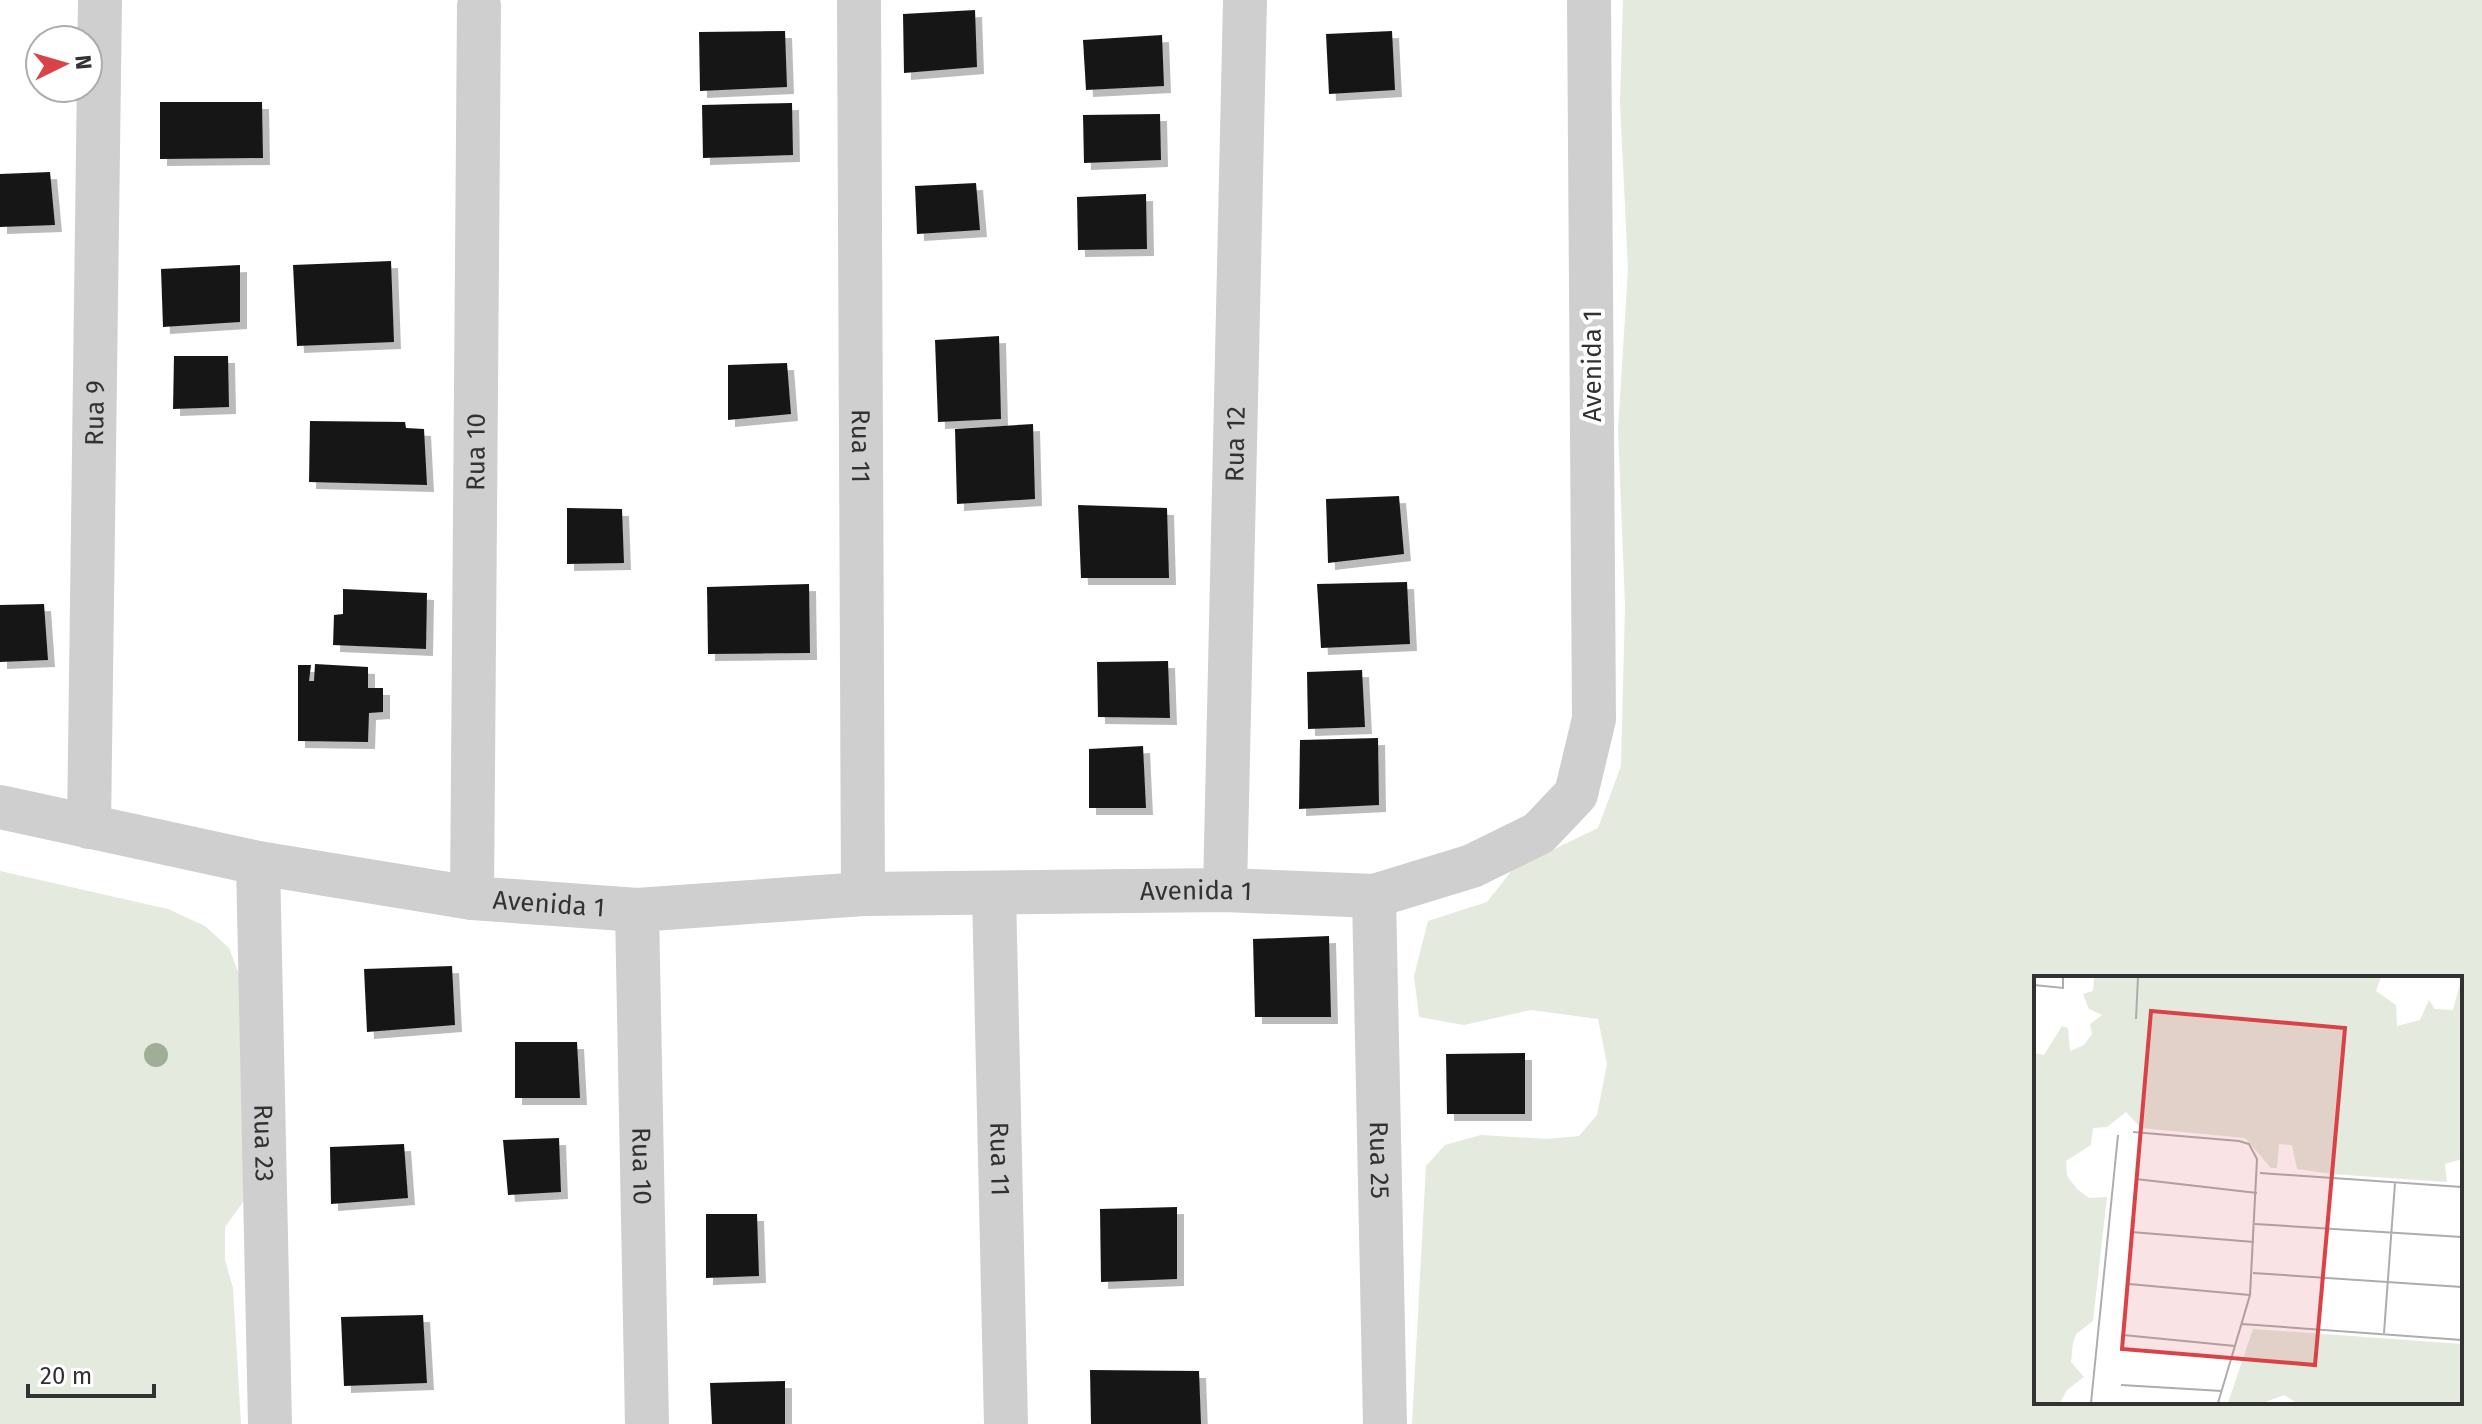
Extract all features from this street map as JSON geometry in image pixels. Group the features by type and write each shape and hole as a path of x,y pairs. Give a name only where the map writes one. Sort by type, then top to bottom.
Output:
{"street":[{"name":"Rua 9","path":"89,827 100,0"},
{"name":"Rua 11","path":"859,0 863,894"},
{"name":"Rua 12","path":"1225,890 1245,0"},
{"name":"Avenida 1","path":"0,807 258,863 472,898 637,910 863,894 1225,890 1374,896 1472,866 1539,833 1576,794 1594,719 1589,0"},
{"name":"Rua 10","path":"472,898 479,6"},
{"name":"Rua 23","path":"258,863 270,1424"},
{"name":"Rua 11","path":"994,893 1006,1424"},
{"name":"Rua 25","path":"1374,896 1385,1424"},
{"name":"Rua 10","path":"637,910 647,1424"}],"shaded area":[{"path":"1623,0 2482,0 2482,1424 1412,1424 1426,1166 1445,1145 1481,1135 1547,1139 1579,1136 1597,1115 1607,1064 1598,1019 1531,1010 1464,1025 1419,1017 1414,976 1428,921 1487,902 1513,869 1598,828 1621,766 1625,605 1618,430 1628,269 1620,103"},
{"path":"0,871 168,909 205,926 229,948 243,985 243,1202 225,1227 225,1260 233,1288 241,1424 0,1424"}],"building":[{"path":"975,10 977,67 904,73 903,14"},
{"path":"785,31 787,87 700,91 699,32"},
{"path":"1392,31 1395,90 1329,94 1326,34"},
{"path":"1162,35 1164,86 1086,90 1083,40"},
{"path":"160,102 262,102 263,158 160,159"},
{"path":"792,103 793,155 703,158 702,105"},
{"path":"1160,114 1161,160 1084,163 1083,115"},
{"path":"50,172 55,225 0,227 0,174"},
{"path":"976,183 980,230 917,234 915,186"},
{"path":"1146,194 1147,249 1078,250 1077,197"},
{"path":"391,261 394,342 297,346 293,265"},
{"path":"240,265 240,322 163,327 161,269"},
{"path":"999,336 1001,419 938,422 935,340"},
{"path":"174,356 228,356 229,407 173,409"},
{"path":"787,363 791,414 728,420 728,365"},
{"path":"310,421 405,422 406,428 424,429 427,485 309,482"},
{"path":"1033,424 1035,499 957,504 955,429"},
{"path":"1399,496 1404,554 1328,563 1326,499"},
{"path":"1078,505 1167,508 1169,578 1081,578"},
{"path":"567,508 622,509 624,563 567,564"},
{"path":"1407,582 1410,644 1321,648 1317,584"},
{"path":"809,584 810,653 708,654 707,587"},
{"path":"343,589 427,593 426,649 333,645 334,615 343,614"},
{"path":"44,604 48,660 0,662 0,605"},
{"path":"1168,661 1170,718 1098,717 1097,662"},
{"path":"315,664 368,667 368,688 383,688 383,712 369,713 368,742 298,741 298,665 311,665 309,681 314,681"},
{"path":"1362,670 1365,727 1308,729 1307,672"},
{"path":"1378,738 1379,805 1299,809 1300,740"},
{"path":"1143,746 1146,808 1089,808 1089,749"},
{"path":"1329,936 1331,1017 1255,1017 1253,939"},
{"path":"452,966 455,1025 367,1032 364,969"},
{"path":"515,1042 577,1042 580,1098 515,1098"},
{"path":"1525,1053 1525,1114 1447,1114 1446,1054"},
{"path":"559,1138 561,1192 508,1195 503,1140"},
{"path":"404,1144 408,1198 331,1204 330,1147"},
{"path":"1177,1207 1177,1279 1101,1282 1100,1209"},
{"path":"706,1214 757,1214 759,1276 706,1278"},
{"path":"423,1315 427,1383 344,1386 341,1317"},
{"path":"1090,1370 1199,1371 1201,1424 1091,1424"},
{"path":"785,1381 785,1424 712,1424 710,1383"}]}
